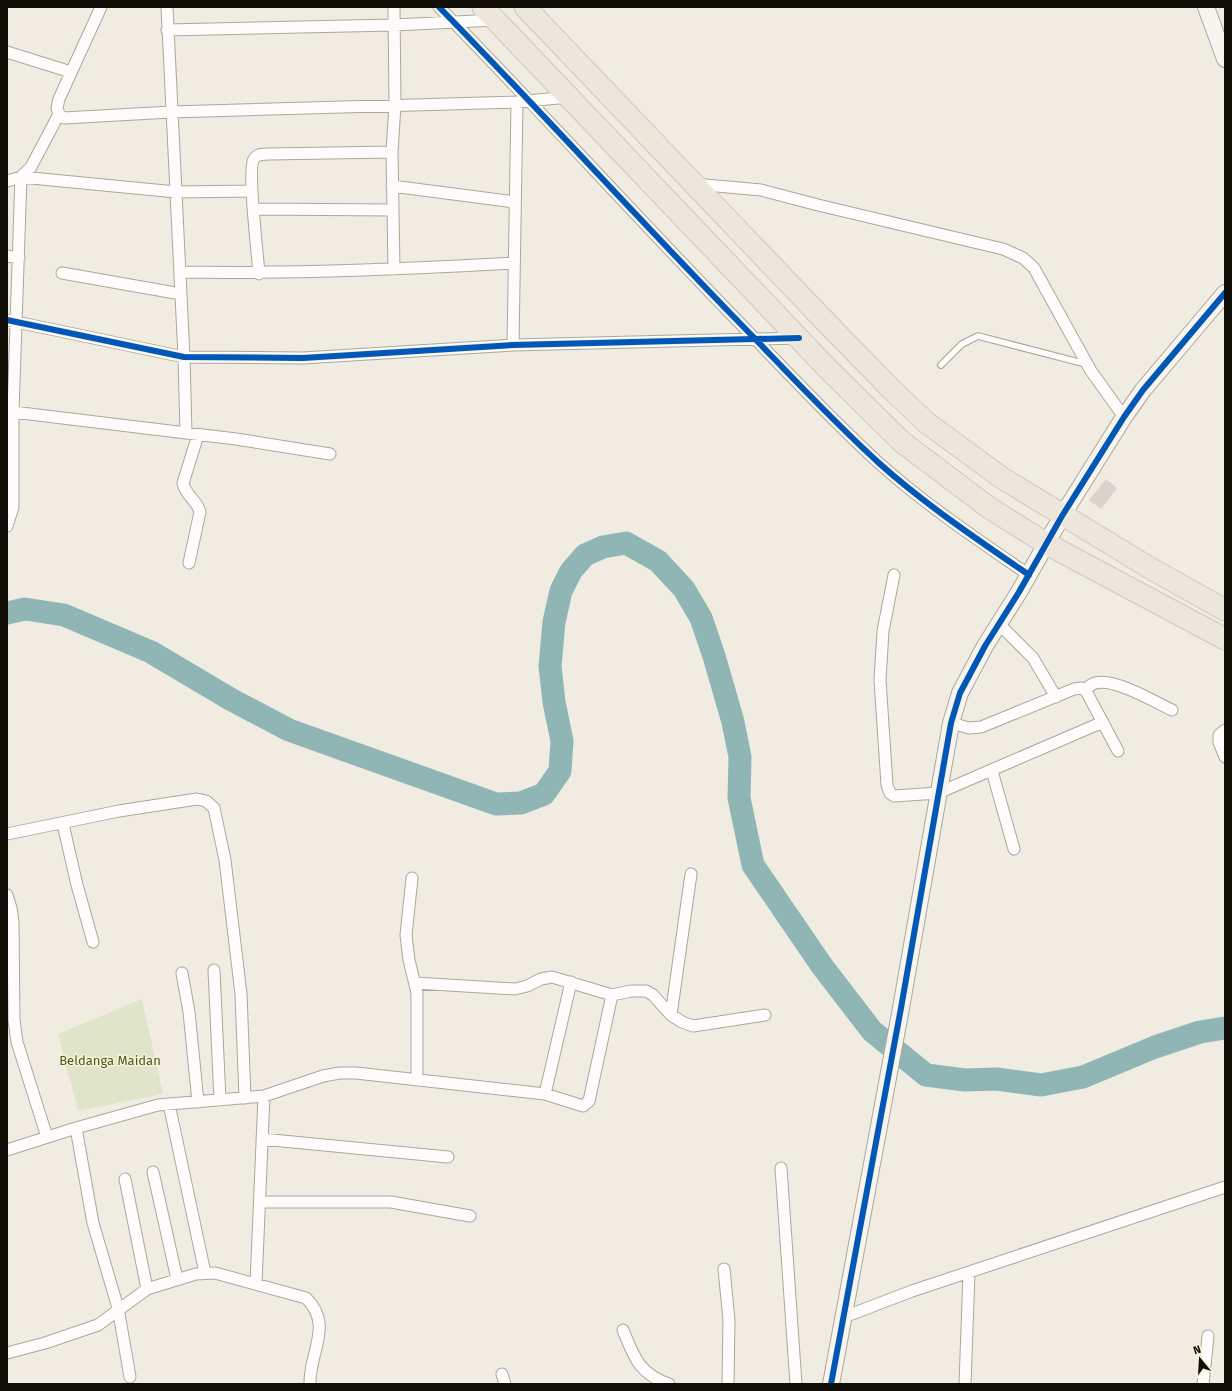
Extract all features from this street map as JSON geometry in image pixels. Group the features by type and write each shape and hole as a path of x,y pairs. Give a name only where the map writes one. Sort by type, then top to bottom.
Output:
{"highway":[{"path":"525,7 826,323 927,423 1002,478 1062,516 1225,610"},
{"path":"490,14 868,410 902,442 988,507 1047,544 1225,639"}],"street":[{"path":"7,526 13,507 12,320 19,258 21,177 31,168 59,114 59,99 101,7"},
{"path":"167,7 184,357 186,433"},
{"path":"394,7 394,105 392,152 394,269"},
{"path":"439,7 823,410 881,464 975,538 1029,574"},
{"path":"1206,7 1224,50"},
{"path":"167,30 455,23 490,14"},
{"path":"7,52 71,72"},
{"path":"59,114 64,118 73,118 171,112 517,102 568,97"},
{"path":"513,345 517,102"},
{"path":"259,274 252,191 251,167 253,159 258,155 392,152"},
{"path":"7,181 21,177 176,192 252,191"},
{"path":"695,184 761,190 818,206 1003,249 1022,258 1034,268 1088,364 1124,417"},
{"path":"392,186 515,202"},
{"path":"254,209 393,210"},
{"path":"7,256 19,258"},
{"path":"180,272 259,274 514,263"},
{"path":"62,273 181,294"},
{"path":"832,1384 901,1008 951,723 960,693 1062,516 1124,417 1144,390 1225,293"},
{"path":"12,320 184,357 303,358 513,345 799,338"},
{"path":"13,412 186,433 330,454"},
{"path":"189,563 200,512 198,504 184,490 182,483 198,435"},
{"path":"894,575 883,631 880,680 887,785 890,793 894,796 938,794 1103,722"},
{"path":"999,624 1034,658 1056,696"},
{"path":"1206,628 1225,643"},
{"path":"1086,691 1088,685 1095,682 1111,682 1172,710"},
{"path":"951,723 969,728 981,727 1074,689 1082,688 1086,691 1118,751"},
{"path":"1225,730 1219,735 1219,742 1225,757"},
{"path":"992,771 1014,849"},
{"path":"7,834 120,811 197,799 206,801 214,808 225,860 241,994 245,1098"},
{"path":"62,824 93,942"},
{"path":"671,1015 691,874"},
{"path":"412,878 406,935 409,960 415,983 418,1012 417,1080"},
{"path":"7,895 11,908 10,930 14,1020 18,1042 47,1136"},
{"path":"214,970 220,1100"},
{"path":"182,973 189,1012 198,1102"},
{"path":"415,983 505,990 526,986 546,977 571,982 612,995 631,991 646,991 653,995 671,1015 682,1022 693,1026 766,1015"},
{"path":"544,1094 571,982"},
{"path":"7,1150 47,1136 158,1106 264,1096 323,1076 340,1073 356,1073 544,1094 578,1105 587,1104 612,995"},
{"path":"256,1284 264,1096"},
{"path":"169,1104 205,1273"},
{"path":"76,1128 93,1223 118,1308 130,1377"},
{"path":"262,1139 448,1157"},
{"path":"781,1168 796,1384"},
{"path":"153,1172 177,1279"},
{"path":"125,1179 147,1289"},
{"path":"844,1317 912,1291 1225,1187"},
{"path":"260,1202 391,1202 470,1216"},
{"path":"724,1269 729,1320 728,1384"},
{"path":"7,1353 45,1343 98,1324 118,1308 147,1289 177,1279 205,1273 215,1273 306,1298 312,1304 319,1316 320,1323 310,1384"},
{"path":"966,1384 969,1273"},
{"path":"623,1330 638,1364 646,1373 669,1384"},
{"path":"1203,1384 1208,1336"}],"lane":[{"path":"941,365 962,344 978,336 1088,364"}],"green space":[{"name":"Beldanga Maidan","path":"142,999 163,1094 78,1111 58,1034"}],"building":[{"path":"1106,479 1117,488 1101,509 1089,500"}],"waterway":[{"path":"7,613 25,609 64,615 151,652 232,700 289,730 496,804 521,803 544,794 560,771 562,741 554,702 550,666 554,622 561,591 571,571 585,555 603,547 626,543 658,561 684,589 701,618 714,656 733,722 740,757 739,798 753,865 822,966 872,1031 926,1075 965,1080 996,1079 1041,1085 1083,1077 1155,1047 1200,1032 1225,1028"}],"cycle path":[{"path":"439,7 692,274 860,446 934,508 1029,575"},
{"path":"831,1384 901,1008 951,723 960,693 985,646 1019,592 1062,516 1124,417 1143,390 1225,293"},
{"path":"7,320 184,357 303,358 513,345 799,338"}]}
